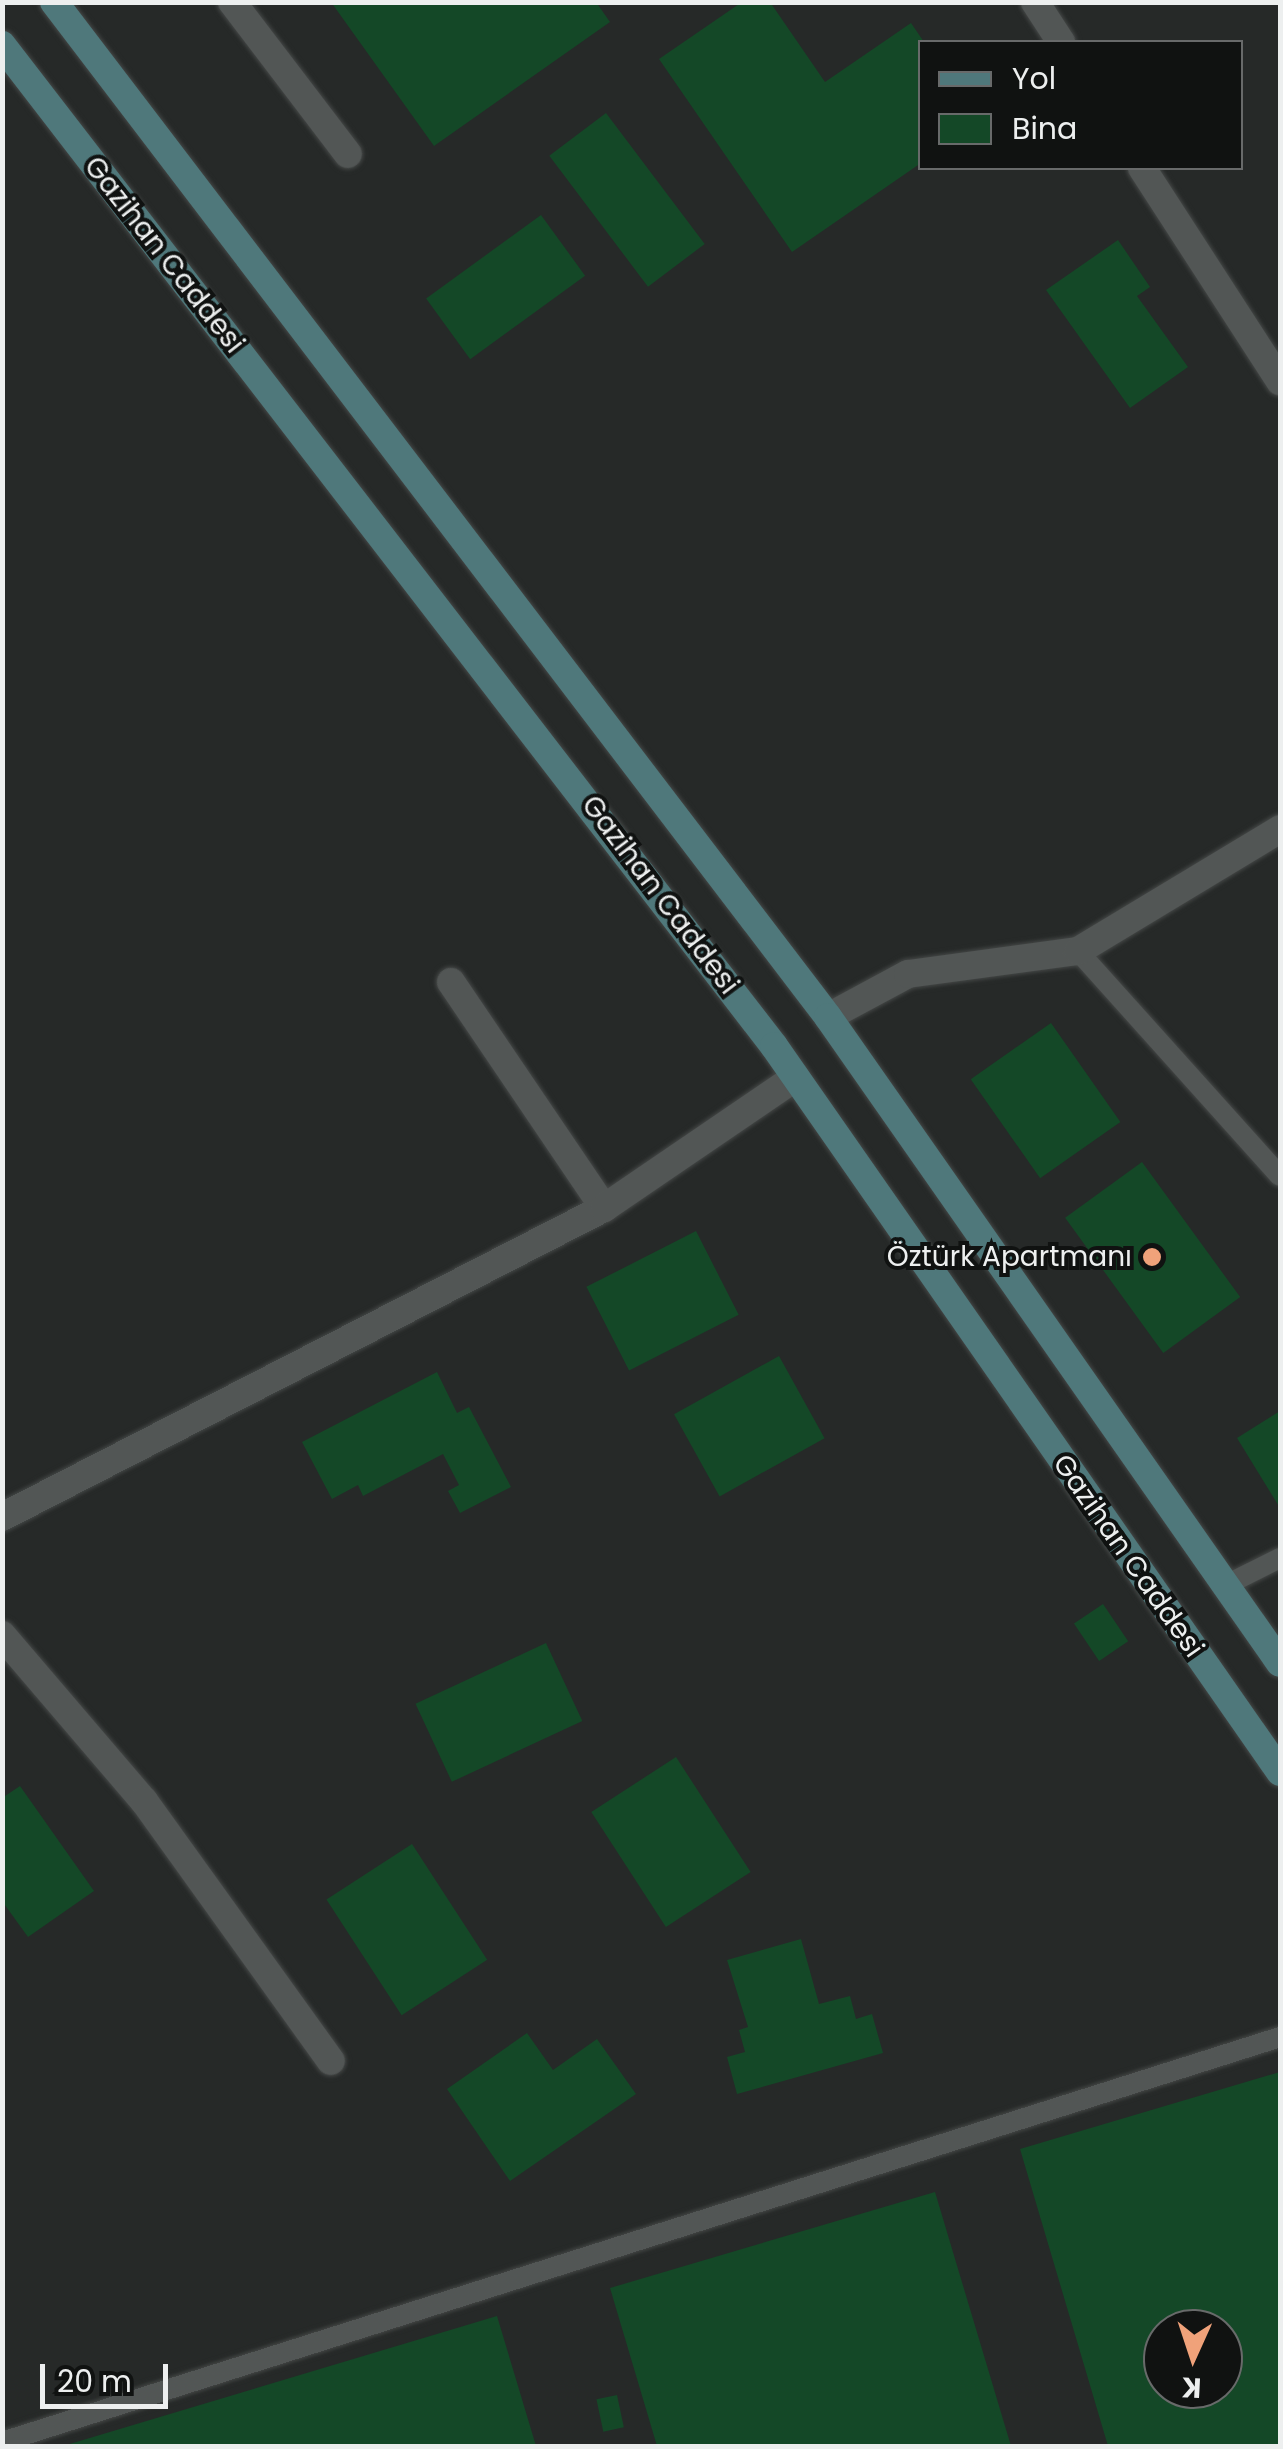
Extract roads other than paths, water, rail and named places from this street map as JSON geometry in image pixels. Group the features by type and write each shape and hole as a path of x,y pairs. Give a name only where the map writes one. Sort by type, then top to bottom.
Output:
{"main road":[{"path":"54,2 828,1017 1280,1663"},
{"name":"Gazihan Caddesi","path":"2,46 796,1077 1280,1772"}],"street":[{"path":"232,2 348,154"},
{"path":"1036,2 1060,40"},
{"path":"1143,170 1280,382"},
{"path":"828,1017 908,974 1078,950 1280,829"},
{"path":"451,982 604,1208"},
{"path":"2,1517 604,1208 796,1077"},
{"path":"2,1636 144,1801 331,2062"}],"lane":[{"path":"1078,950 1280,1176"},
{"path":"1226,1586 1280,1558"},
{"path":"2,2442 1280,2037"}],"place":[{"name":"Öztürk Apartmanı","path":"1152,1257"}]}
